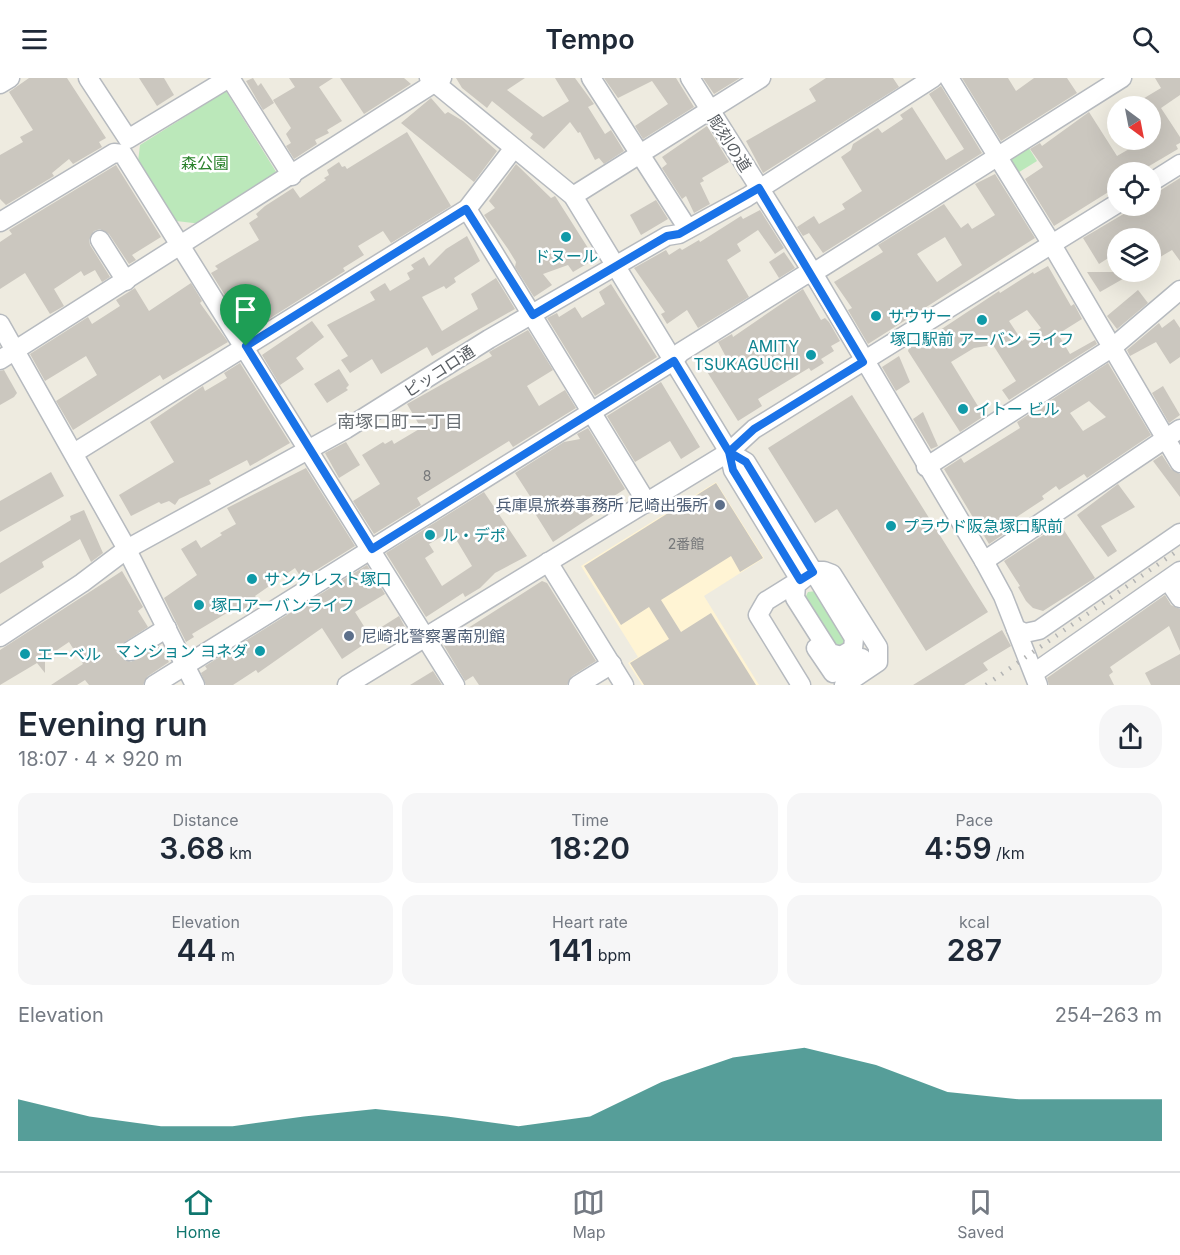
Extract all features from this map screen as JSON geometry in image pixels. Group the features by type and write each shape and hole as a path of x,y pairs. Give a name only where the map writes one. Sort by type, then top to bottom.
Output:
{"street":[{"path":"0,84 10,78"},
{"path":"88,78 128,139 229,78 292,176"},
{"path":"591,78 688,229"},
{"name":"彫刻の道","path":"690,78 813,273 863,362 984,561 1004,597 1036,679"},
{"path":"573,196 761,78"},
{"name":"ピッコロ通","path":"0,637 121,554 346,429 460,356 667,236 688,229 759,188 933,78"},
{"path":"949,78 1113,347 1174,433 1180,463"},
{"path":"154,685 674,361 681,352 803,276 813,273 1122,78"},
{"path":"7,356 292,176 436,80 573,196 729,452 746,462 806,576"},
{"path":"74,453 466,209 514,148"},
{"path":"0,222 118,151 125,155 455,685"},
{"path":"1161,176 1180,164"},
{"path":"466,209 647,503"},
{"path":"347,685 729,452 754,429 1107,210"},
{"path":"100,240 126,281"},
{"path":"926,467 1113,347 1180,290"},
{"path":"0,324 7,356 74,453 121,554 162,631 186,665 195,685"},
{"path":"984,561 1174,433"},
{"path":"1016,629 1025,633 1039,630 1180,533"},
{"path":"548,562 624,685"},
{"path":"801,685 758,615 766,601 806,576 824,571 832,574 879,650 879,658 874,665 844,685"},
{"path":"1036,679 1174,575 1180,598"},
{"path":"791,609 833,673 862,658"},
{"path":"130,651 162,631"},
{"path":"578,685 612,664"}],"shaded area":[{"path":"716,482 764,558 704,596 759,685 642,685 628,663 638,657 581,566"}],"green space":[{"name":"森公園","path":"226,91 278,175 202,224 176,221 138,162 140,145"},
{"path":"1027,145 1037,161 1016,174 1009,156"},
{"path":"816,591 846,636 846,644 837,648 805,598 808,592"}],"building":[{"path":"29,78 67,78 106,138 99,142 102,147 73,164 69,159 52,173 54,176 6,205 0,199 0,155 23,142 20,137 33,130 9,92"},
{"path":"139,78 164,78 174,95 157,106"},
{"path":"253,78 258,86 261,83 274,103 263,110 246,81"},
{"path":"289,78 333,78 319,87 342,121 327,130 329,133 315,140 317,144 294,159 286,146 291,143 286,134 291,128 273,100 295,87"},
{"path":"340,78 404,78 411,84 364,114"},
{"path":"456,78 525,78 507,90 543,117 569,101 555,78 575,78 594,104 588,107 605,134 611,130 624,151 604,164 599,158 595,160 580,132 578,133 570,122 544,149 530,138 533,134 492,101 487,108 462,88"},
{"path":"604,78 676,78 694,107 643,139 635,126 668,104 652,81 618,98"},
{"path":"703,78 740,78 714,94"},
{"path":"826,78 893,78 899,87 763,173 746,141 816,101 809,89"},
{"path":"962,78 1008,78 1016,91 1034,78 1067,78 1077,93 1001,141"},
{"path":"1155,78 1180,78 1180,95 1161,108 1161,96 1148,96 1161,88"},
{"path":"941,86 982,153 823,253 809,233 803,236 797,227 814,216 819,224 845,209 842,204 862,191 841,157 851,150 853,144 878,128 882,133 903,119 900,115 912,107 946,160 964,149 929,94"},
{"path":"431,98 445,114 448,112 463,121 497,151 474,182 401,123"},
{"path":"1161,108 1180,137 1180,143 1176,145 1178,149 1156,162 1107,162 1107,193 1054,226 1025,179 1043,167 1030,149 1040,143 1042,146 1089,112 1107,140 1107,150 1113,150 1117,156 1127,150 1161,150"},
{"path":"707,126 729,162 702,178 704,181 700,183 710,204 694,213 686,196 682,199 662,168 667,164 662,157"},
{"path":"407,132 451,206 391,243 383,231 358,246 364,255 343,268 345,271 248,332 211,273 218,269 215,266 259,240 249,223 258,217 256,214 293,188 300,198 326,180 324,178 329,175 327,170 339,162 347,169"},
{"path":"516,164 551,198 555,196 595,259 573,272 568,265 543,274 552,285 534,297 515,267 516,262 484,215 495,208 489,201"},
{"path":"116,165 161,237 132,255 136,260 129,264 109,234 100,229 94,231 89,240 90,245 110,277 102,282 95,270 84,276 81,271 54,289 64,306 50,314 25,273 0,289 0,242 12,234 9,230"},
{"path":"995,174 1035,238 868,344 848,310 852,308 834,282 883,252 878,245 944,204 961,228 968,223 972,229 995,215 975,184","holes":["945,237 962,265 937,282 917,254"]},
{"path":"1180,178 1180,261 1172,250 1161,256 1161,228 1107,228 1107,259 1099,264 1083,238 1120,216 1161,216 1161,190"},
{"path":"656,200 668,219 641,235 630,215"},
{"path":"760,210 784,248 775,254 758,230 737,244 741,251 727,260 749,297 698,328 687,310 667,324 661,314 665,312 634,268 666,250 669,255 699,240 700,242 741,216 743,219"},
{"path":"467,236 480,261 454,278 456,282 446,289 444,286 422,297 442,331 478,309 471,294 496,278 515,309 432,356 427,347 381,374 372,359 350,373 341,360 348,356 327,325 375,300 370,292 385,283 390,291 410,279 407,273 414,269 411,265 424,257 429,266 446,249"},
{"path":"784,252 795,268 779,278 769,262"},
{"path":"1048,266 1071,306 1074,304 1082,319 1058,334 1070,354 1095,340 1097,344 1009,400 1002,390 1016,381 993,345 974,348 951,362 984,416 960,432 908,351 909,348 924,338 925,340 999,291 1000,293 1033,272 1034,274","holes":["1027,310 1041,328 1022,341 1009,321"]},
{"path":"1087,272 1107,272 1107,282 1118,282 1100,292"},
{"path":"191,283 202,301 200,303 228,342 163,380 160,375 73,430 56,401 97,375 86,356 45,381 30,354 88,317 92,324 120,306 116,300 135,288 149,311"},
{"path":"611,284 657,357 595,396 547,318 557,313 559,317 575,307 582,318 605,304 599,292"},
{"path":"803,289 821,320 825,318 829,322 840,341 831,346 834,351 821,359 824,363 811,371 809,368 758,399 762,406 738,421 706,370 726,357 718,342 732,334 733,337"},
{"path":"1138,290 1148,303 1117,329 1107,316"},
{"path":"1174,319 1180,328 1180,357 1170,364 1156,342 1130,356 1127,350 1159,323 1162,328"},
{"path":"312,321 324,337 296,358 304,369 280,385 262,355"},
{"path":"528,330 553,370 527,386 539,406 565,390 576,408 513,447 509,441 417,498 421,505 374,534 353,501 380,484 362,455 383,442 385,444 392,440 394,444 421,428 407,404 492,356 489,352"},
{"path":"899,356 910,382 896,391 882,367"},
{"path":"240,363 290,443 250,466 247,460 209,480 211,484 179,499 175,505 169,501 161,504 159,502 131,516 119,495 174,462 150,422 203,386 205,391 227,378 224,373"},
{"path":"1108,363 1151,435 1087,478 1084,474 1059,490 1056,486 1042,496 1044,499 1009,522 1013,528 989,544 944,469 961,458 964,463 1020,428 1017,422","holes":["1089,401 1106,417 1083,431 1070,413"]},
{"path":"339,369 349,385 346,388 348,390 327,403 314,384"},
{"path":"4,370 17,393 0,405 0,371"},
{"path":"661,382 700,447 681,459 670,441 635,462 607,416"},
{"path":"1163,386 1180,415 1169,423 1152,393"},
{"name":"プラウド阪急塚口駅前","path":"852,395 988,612 926,651 837,509 815,523 768,448"},
{"path":"923,412 938,446 931,449 913,419"},
{"path":"588,428 625,489 594,509 597,513 553,542 531,507 535,504 515,473 564,442 580,439 577,434"},
{"path":"346,442 360,465 339,478 325,453"},
{"path":"1162,455 1171,469 1180,474 1180,497 1153,461"},
{"path":"306,468 355,546 302,579 295,568 255,596 258,600 243,610 240,605 192,634 194,637 186,642 164,598 197,575 181,549 196,540 201,548 222,535 220,533 236,524 227,508"},
{"path":"51,472 64,496 0,532 0,501"},
{"path":"716,483 763,558 740,572 731,556 661,600 681,632 711,613 756,685 644,685 630,663 669,639 649,607 621,625 584,566"},
{"path":"1118,484 1135,507 1101,526 1117,551 1108,557 1077,515"},
{"path":"484,492 527,556 495,573 480,588 465,597 463,593 426,617 386,553","holes":["451,531 472,566 442,586 425,558 434,552 429,544"]},
{"path":"84,510 103,553 91,562 80,539 42,562 44,567 0,594 0,563 71,520 70,516"},
{"path":"1060,524 1095,578 1043,611 1033,608 1026,601 1018,587 1020,586 1004,561"},
{"path":"367,565 385,594 355,612 372,639 342,659 322,628 258,673 256,670 233,685 206,685 201,673 207,669 205,666"},
{"path":"122,571 143,607 138,611 148,627 120,645 120,656 131,662 160,646 169,662 148,676 143,685 89,685 85,680 77,685 51,685 83,664 69,642 45,658 45,673 37,663 0,685 0,650"},
{"path":"542,581 547,583 596,661 572,676 567,685 479,685 473,676 465,681 443,644"},
{"path":"1165,595 1171,605 1180,609 1180,651 1169,626 1110,667 1113,672 1109,675 1114,685 1049,685 1047,678"},
{"path":"399,616 406,629 379,644 372,633"},
{"path":"1002,630 1011,646 983,663 988,670 964,685 913,685"},
{"path":"1180,654 1180,685 1151,685 1145,673"},
{"path":"433,671 442,685 410,685"}],"railway":[{"path":"986,685 1180,549"}],"place":[{"name":"ドヌール","path":"566,237"},
{"name":"サウサー","path":"876,316"},
{"name":"塚口駅前 アーバン ライフ","path":"982,320"},
{"name":"AMITY TSUKAGUCHI","path":"811,355"},
{"name":"イトー ビル","path":"963,409"},
{"name":"兵庫県旅券事務所 尼崎出張所","path":"720,505"},
{"name":"プラウド阪急塚口駅前","path":"891,526"},
{"name":"ル・デポ","path":"430,535"},
{"name":"サンクレスト塚口","path":"252,579"},
{"name":"塚口アーバンライフ","path":"199,605"},
{"name":"尼崎北警察署南別館","path":"349,636"},
{"name":"マンション ヨネダ","path":"260,651"},
{"name":"エーベル","path":"25,654"}],"district":[{"name":"南塚口町二丁目","path":"400,422"}],"route":[{"path":"246,346 372,549 674,361 729,452 733,470 800,580 813,572 746,462 729,452 754,429 863,362 813,273 759,188 747,197 679,234 667,236 533,315 466,209 246,346"}]}
